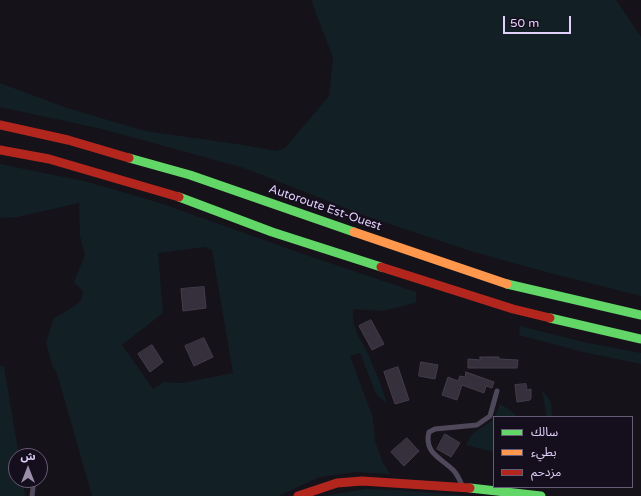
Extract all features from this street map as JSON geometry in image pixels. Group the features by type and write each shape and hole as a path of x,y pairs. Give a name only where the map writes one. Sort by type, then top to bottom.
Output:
{"main road":[{"name":"Autoroute Est-Ouest","path":"0,125 76,142 183,172 506,284 641,316"},
{"path":"0,150 49,159 155,189 272,232 513,309 641,339"},
{"path":"298,496 312,490 337,483 362,481 463,487 541,496"}],"lane":[{"path":"463,487 453,469 439,459 430,450 428,438 429,432 435,429 476,425 490,416 497,391"}],"shaded area":[{"path":"311,0 616,0 641,37 641,296 474,252 366,216 244,168 102,129 0,107 0,83 67,108 145,131 276,151 285,148 329,96 333,58"},
{"path":"0,164 84,181 160,203 416,292 416,303 382,311 354,309 353,315 357,332 376,371 387,404 376,394 360,353 350,356 373,418 375,441 383,463 390,474 355,472 320,477 278,496 92,496 57,373 52,365 46,342 54,318 81,301 83,291 74,282 85,255 80,236 79,203 17,217 0,218","holes":["205,247 212,250 233,373 182,383 164,382 153,389 122,345 163,313 158,253"]},
{"path":"520,326 588,343 641,353 641,364 583,352 519,335"},
{"path":"0,366 4,366 18,448 8,448 8,488 24,488 25,496 0,496"},
{"path":"542,390 551,402 552,416 547,416"},
{"path":"500,404 516,416 495,416"},
{"path":"493,420 493,452 466,445 472,434"},
{"path":"366,489 397,490 473,496 324,496"}],"building":[{"path":"204,287 206,308 183,311 181,289"},
{"path":"371,320 384,344 372,350 359,326"},
{"path":"204,338 213,357 194,366 185,346"},
{"path":"152,345 163,362 150,372 138,354"},
{"path":"480,357 499,357 499,359 518,360 517,368 468,368 468,359 480,360"},
{"path":"421,362 438,365 435,379 419,376"},
{"path":"398,367 409,400 395,404 384,372"},
{"path":"466,372 494,382 492,388 486,386 484,393 462,385 457,400 442,395 448,377 458,381 460,376 465,377"},
{"path":"526,384 527,390 531,389 530,400 517,402 515,385"},
{"path":"445,434 460,443 451,457 437,449"},
{"path":"407,438 419,451 404,466 391,452"}],"traffic: fast":[{"path":"129,158 190,175 354,232"},
{"path":"179,197 272,232 381,267"},
{"path":"507,284 641,315"},
{"path":"550,318 641,339"},
{"path":"470,488 541,496"}],"traffic: slow":[{"path":"354,232 507,284"}],"traffic: jam":[{"path":"0,125 68,140 129,158"},
{"path":"0,150 49,159 179,197"},
{"path":"381,267 513,309 550,318"},
{"path":"298,496 337,483 362,481 470,488"}]}
